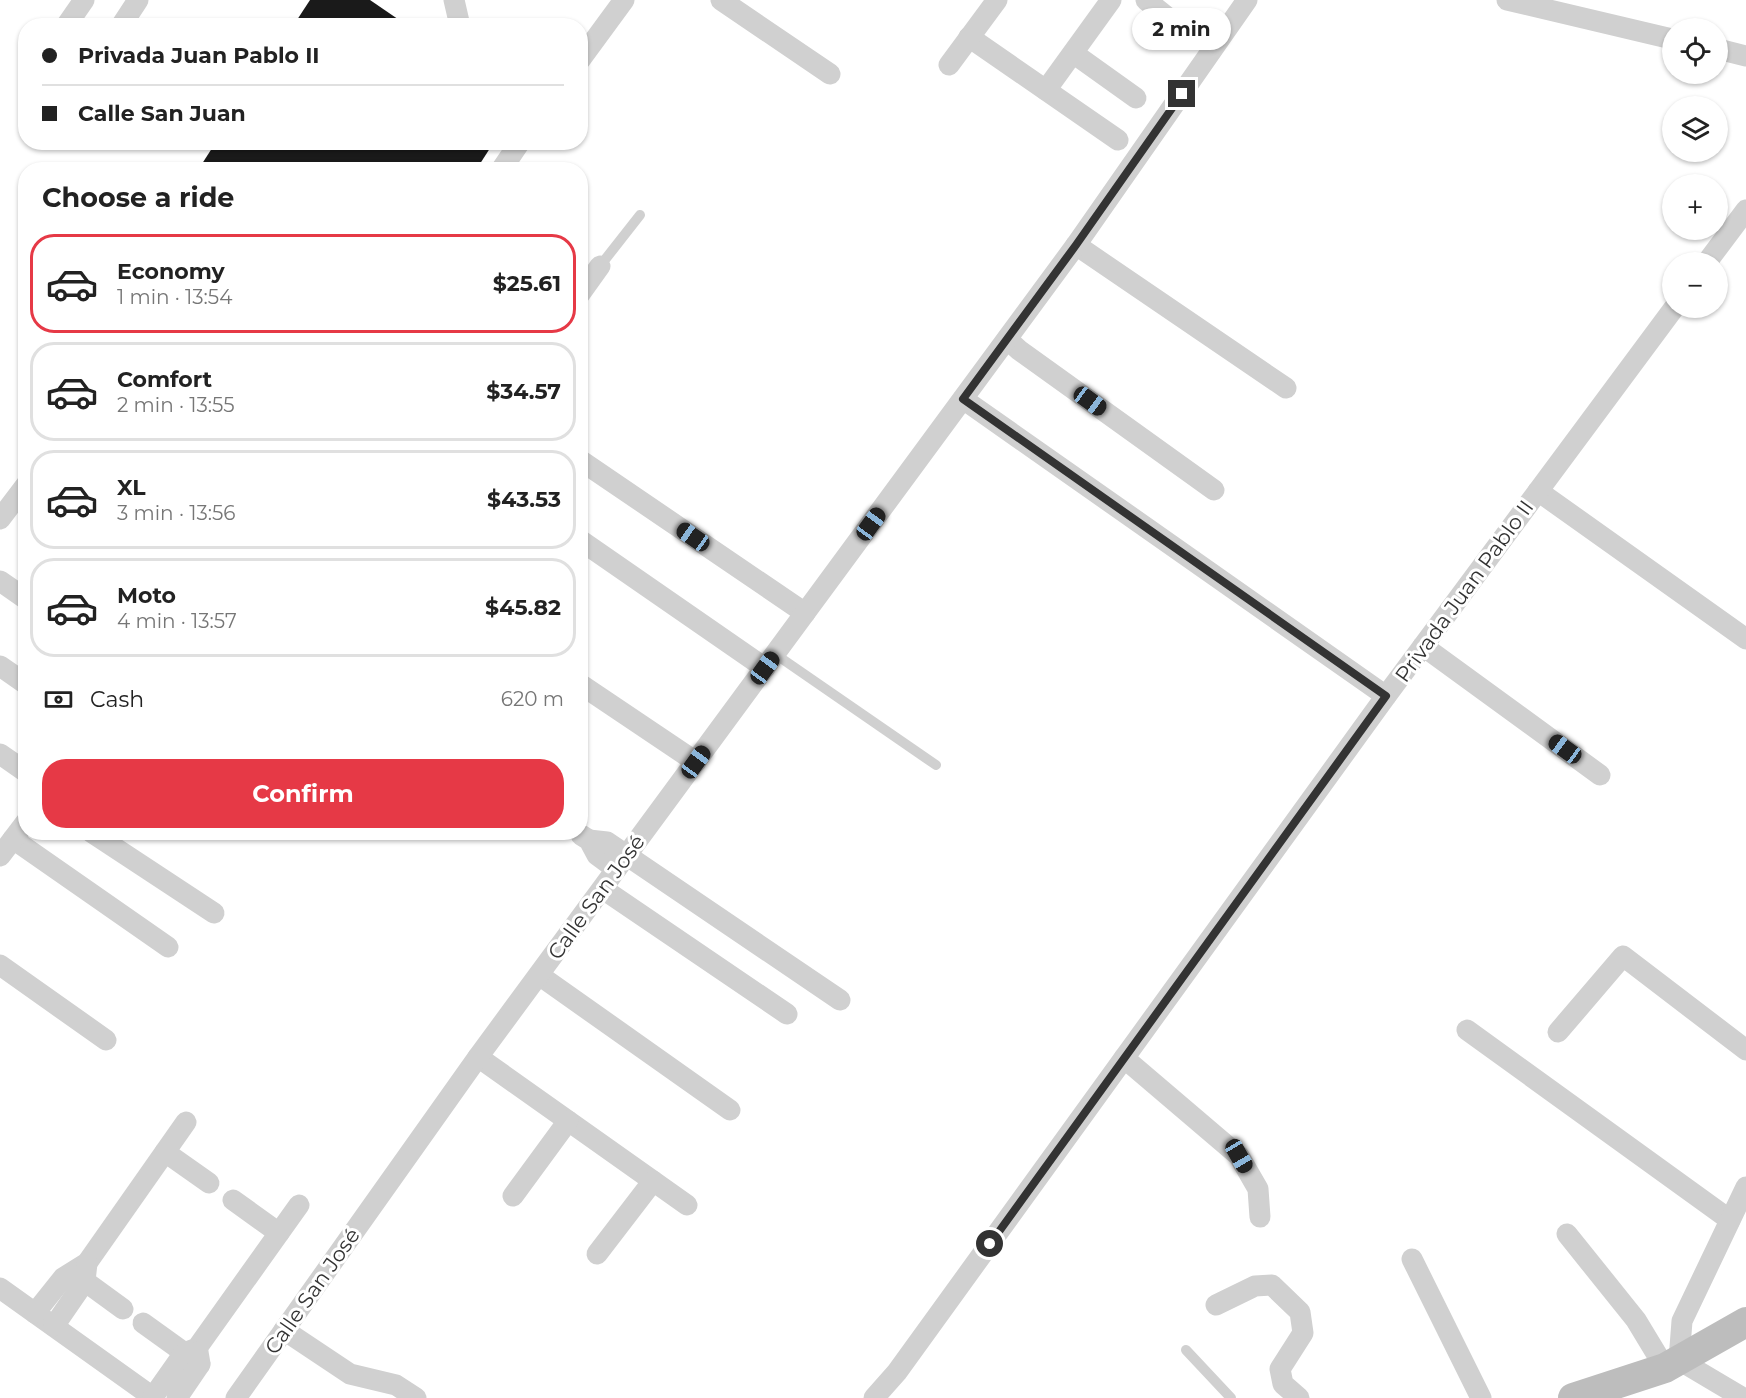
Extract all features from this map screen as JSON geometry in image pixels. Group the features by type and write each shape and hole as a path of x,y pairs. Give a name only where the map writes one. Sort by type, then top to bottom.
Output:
{"main road":[{"path":"1573,1398 1672,1364 1746,1322"}],"street":[{"path":"72,18 84,0"},
{"path":"126,18 138,0"},
{"path":"454,0 458,18"},
{"path":"588,49 624,0"},
{"path":"721,0 830,74"},
{"path":"949,64 997,0"},
{"path":"1046,90 1111,0"},
{"path":"1146,0 1187,33"},
{"name":"Calle San José","path":"236,1398 478,1057 1076,245 1247,0"},
{"path":"1507,0 1662,37"},
{"path":"969,37 1118,140"},
{"path":"1728,52 1746,56"},
{"path":"1073,53 1136,98"},
{"path":"1714,252 1746,210"},
{"path":"1076,245 1286,388"},
{"path":"588,283 600,266"},
{"name":"Privada Juan Pablo II","path":"874,1398 897,1372 1386,696 1667,318"},
{"path":"1008,339 1019,350 1214,490"},
{"path":"963,399 1386,696"},
{"path":"588,465 805,614"},
{"path":"1538,491 1746,639"},
{"path":"0,519 18,495"},
{"path":"588,545 770,661"},
{"path":"0,581 18,593"},
{"path":"1423,646 1600,775"},
{"path":"0,666 18,678"},
{"path":"588,689 696,762"},
{"path":"0,754 18,766"},
{"path":"0,856 18,831"},
{"path":"32,840 168,947"},
{"path":"103,840 214,913"},
{"path":"586,840 597,855 622,862 840,1000"},
{"path":"603,889 787,1014"},
{"path":"1558,1032 1623,956 1746,1050"},
{"path":"0,965 106,1040"},
{"path":"539,975 730,1110"},
{"path":"1467,1030 1730,1220"},
{"path":"478,1057 687,1205"},
{"path":"1124,1058 1239,1156 1258,1189 1260,1217"},
{"path":"513,1196 568,1120"},
{"path":"54,1326 81,1272 186,1122"},
{"path":"165,1152 209,1184"},
{"path":"597,1254 653,1180"},
{"path":"1672,1364 1682,1321 1746,1187"},
{"path":"233,1200 279,1233"},
{"path":"0,1288 154,1398 194,1355 299,1205"},
{"path":"1567,1234 1672,1364 1743,1398"},
{"path":"1412,1259 1481,1398"},
{"path":"81,1272 123,1309"},
{"path":"35,1313 63,1278 81,1272"},
{"path":"1216,1305 1256,1286 1272,1285 1300,1312 1304,1333 1280,1369 1283,1384 1299,1398"},
{"path":"143,1323 194,1355"},
{"path":"284,1330 350,1374 396,1385 416,1398"},
{"path":"177,1398 194,1355"}],"lane":[{"path":"600,266 640,215"},
{"path":"770,661 936,765"},
{"path":"1186,1350 1231,1398"}],"building":[{"path":"310,0 370,0 396,18 298,18"},
{"path":"211,150 489,150 481,162 203,162"}],"route":[{"path":"990,1244 1386,696 963,399 1076,245 1182,94"}]}
